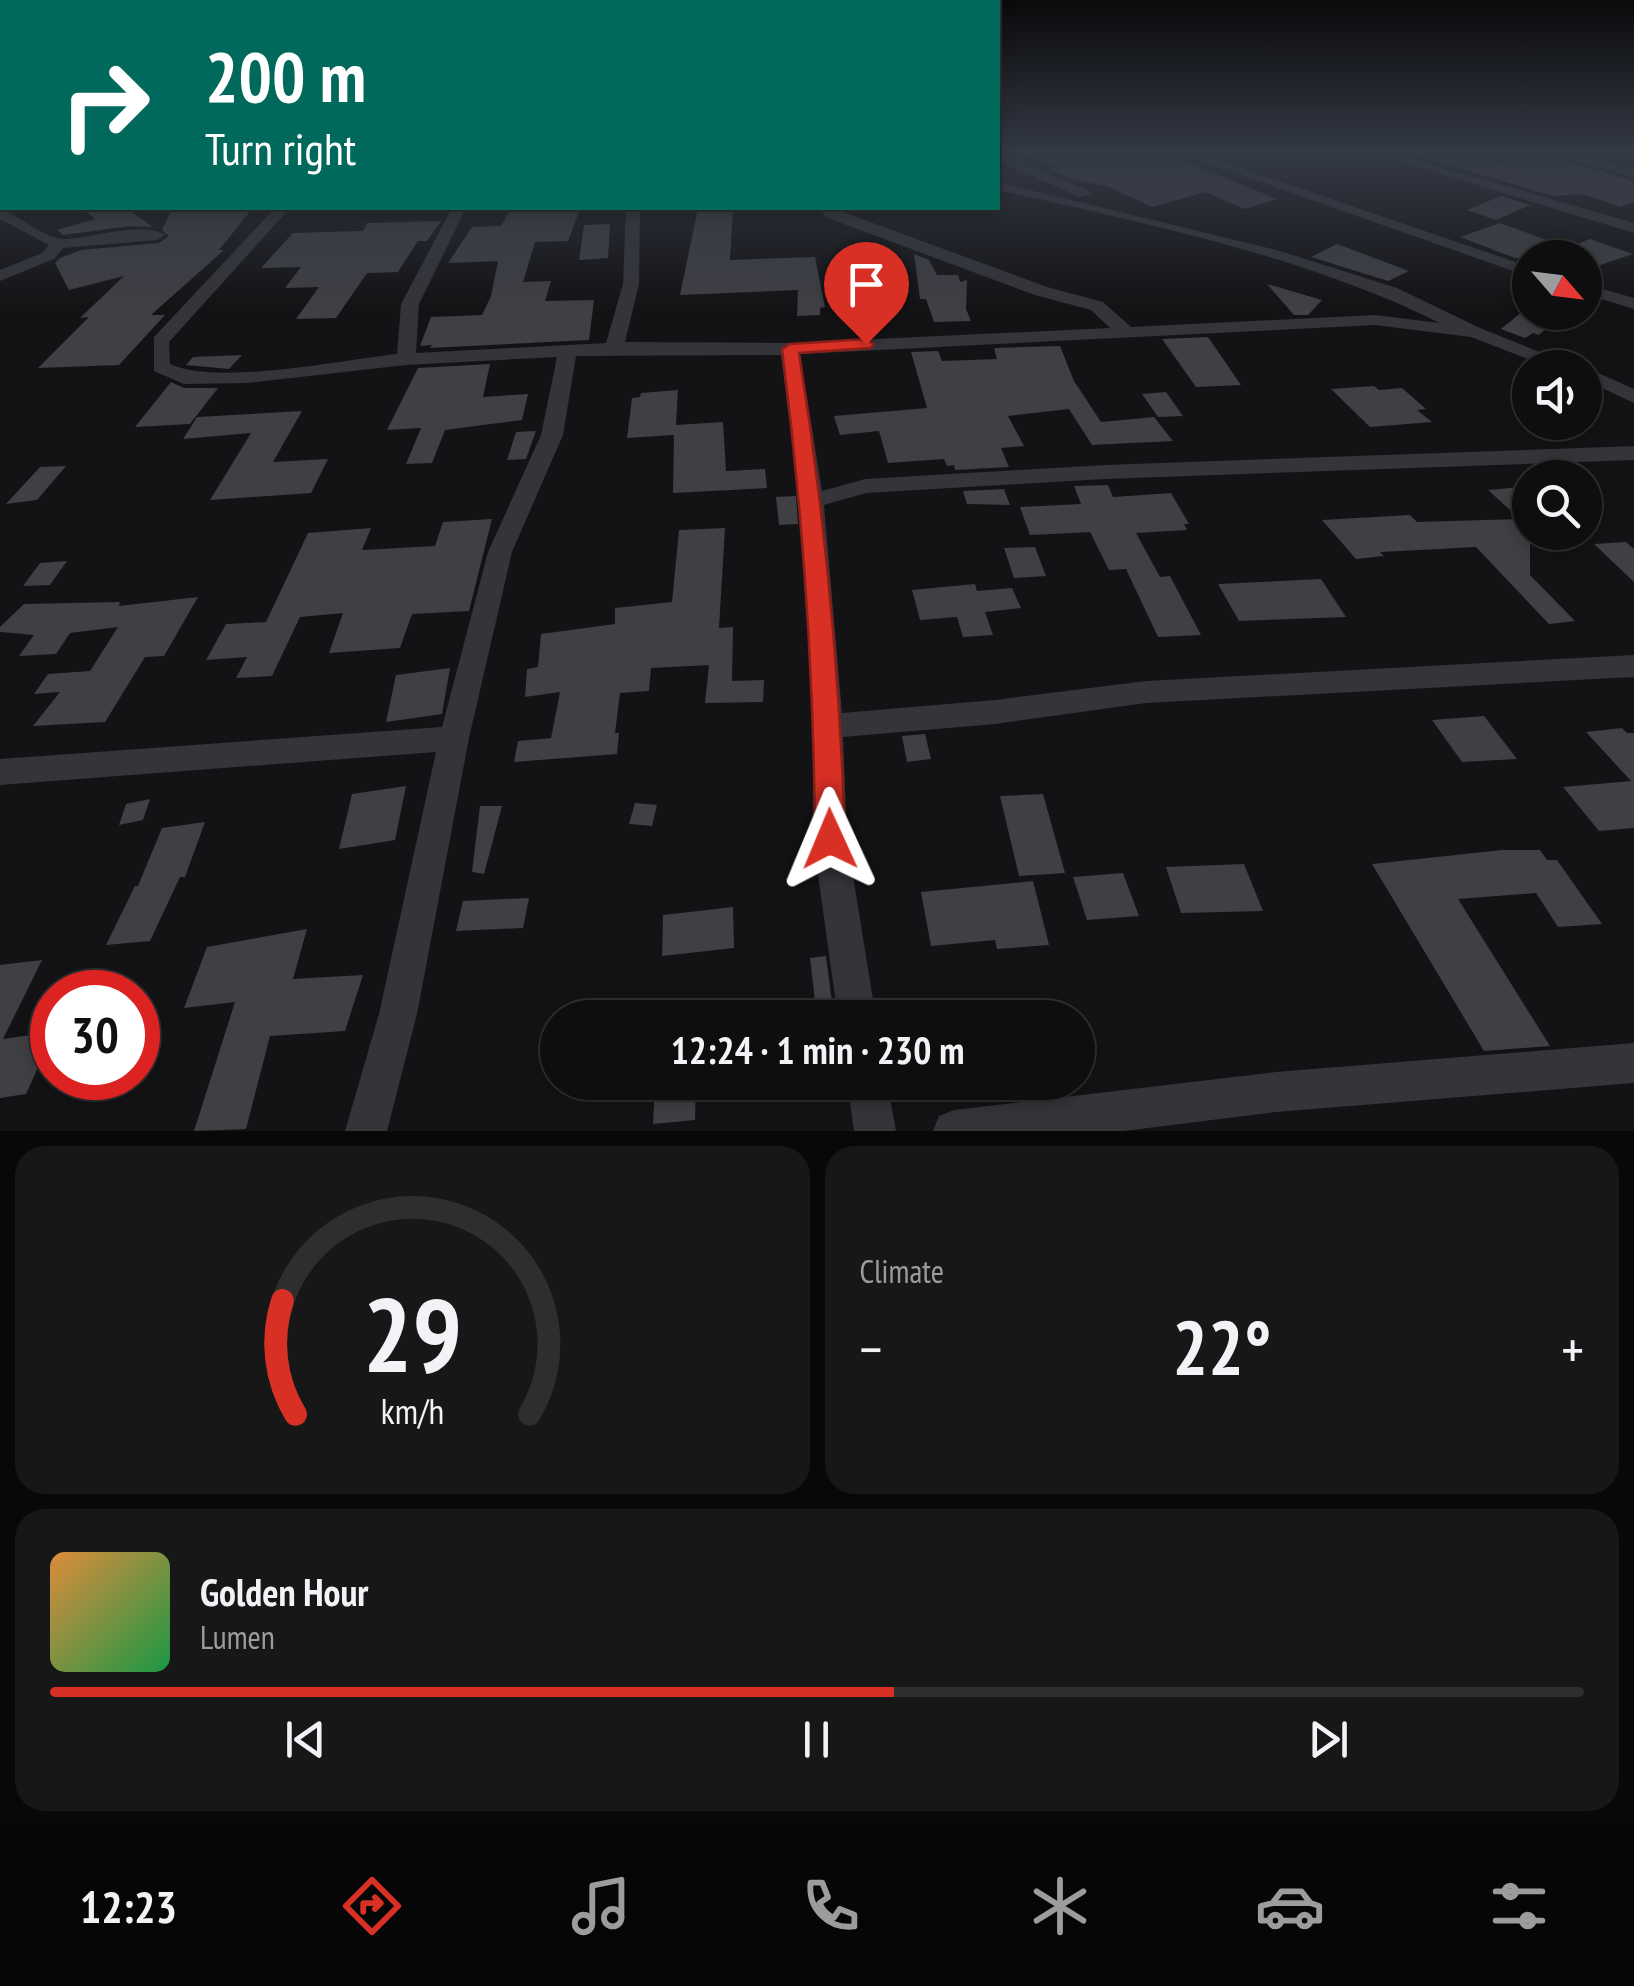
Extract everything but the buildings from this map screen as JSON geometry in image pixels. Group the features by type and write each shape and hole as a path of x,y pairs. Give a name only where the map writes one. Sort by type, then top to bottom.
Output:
{"street":[{"path":"1088,206 1274,254 1391,292 1522,350"},
{"path":"1115,206 1144,218"},
{"path":"1338,206 1512,266"},
{"path":"1558,206 1634,228"},
{"path":"281,210 160,341 160,367 184,378 247,378 406,358 614,348 790,349 1375,320 1474,332"},
{"path":"406,358 410,304 458,210"},
{"path":"614,348 631,284 632,210"},
{"path":"827,210 1041,291 1097,306 1128,334"},
{"path":"0,213 58,244 157,235"},
{"path":"0,276 48,256 58,244"},
{"path":"1602,294 1634,304"},
{"path":"790,349 812,501 828,726 830,839 855,1000"},
{"path":"366,1131 398,1014 454,738 500,552 552,436 566,353"},
{"path":"1602,376 1634,376"},
{"path":"1602,382 1634,398"},
{"path":"812,501 883,485 1104,472 1634,453"},
{"path":"828,726 995,712 1146,692 1634,666"},
{"path":"0,772 454,738"},
{"path":"954,1131 1113,1122 1276,1092 1634,1063"},
{"path":"871,1100 875,1131"}],"route":[{"path":"830,839 828,694 812,501 790,349 866,344"}]}
